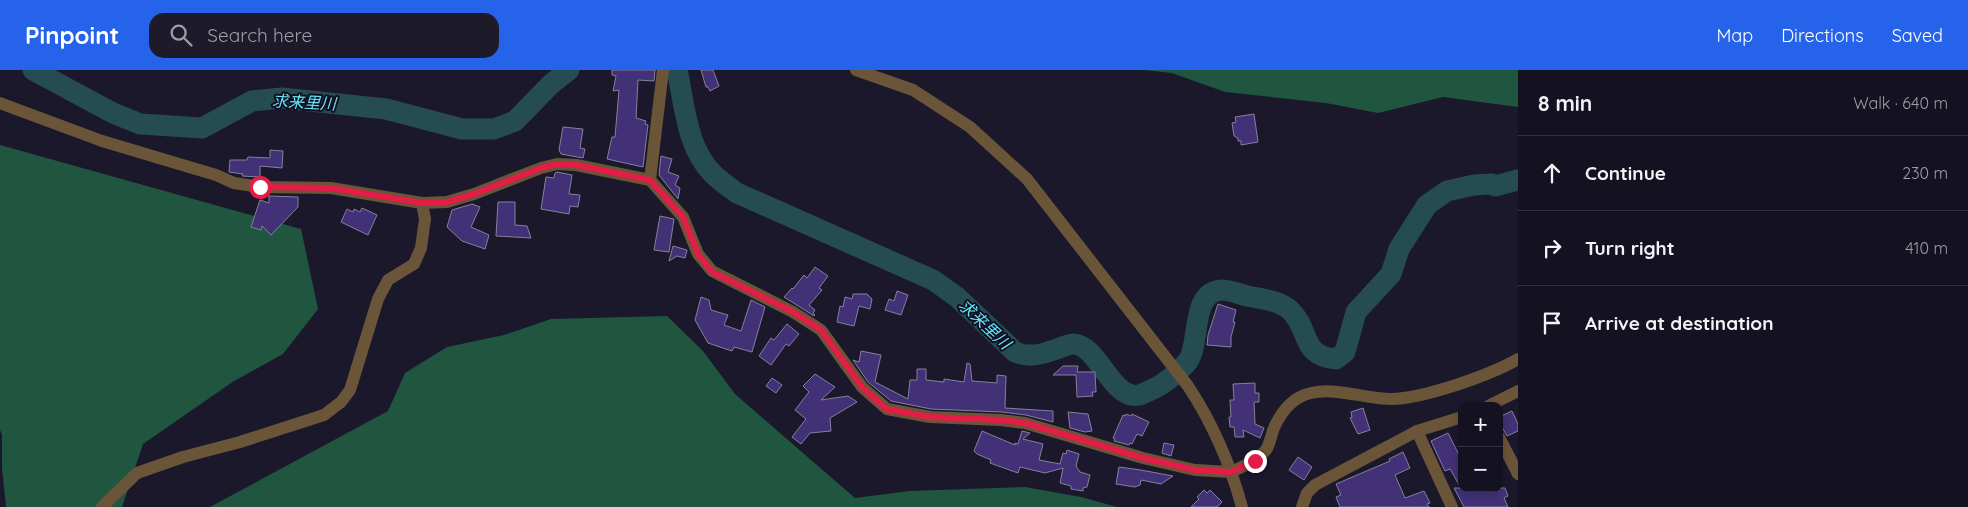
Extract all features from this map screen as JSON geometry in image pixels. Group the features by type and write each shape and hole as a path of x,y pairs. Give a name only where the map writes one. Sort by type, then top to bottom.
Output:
{"street":[{"path":"650,180 663,70"},
{"path":"856,70 912,90 970,127 1027,179 1188,386 1206,414 1231,472 1242,507"},
{"path":"0,103 102,141 216,175 234,183 260,187 331,188 422,203 447,202 557,164 576,165 650,180 683,217 698,254 712,272 793,312 821,330 862,387 886,409 930,417 1025,423 1143,458 1195,470 1231,472 1255,461 1267,448 1274,428 1284,409 1298,397 1311,392 1392,399 1413,396 1491,372 1518,359"},
{"path":"102,507 137,473 183,457 302,424 324,415 341,402 350,390 353,382 378,299 388,280 414,264 421,248 425,220 422,203"},
{"path":"1496,402 1518,391"},
{"path":"1302,507 1308,493 1315,485 1417,431 1458,418"},
{"path":"1417,431 1449,506"},
{"path":"1503,444 1518,472"}],"green space":[{"path":"1144,70 1518,70 1518,107 1443,97 1378,113 1326,103 1225,92 1172,73"},
{"path":"0,145 301,229 318,309 283,354 234,381 143,444 122,507 6,507 2,468 2,435 0,430"},
{"path":"667,316 703,351 735,394 855,498 910,491 1025,487 1081,497 1117,507 210,507 388,411 405,373 447,347 504,335 551,319"}],"building":[{"path":"612,70 655,70 654,81 638,80 636,118 646,121 645,124 648,125 643,167 607,159 612,137 615,137 619,90 613,91 616,76 612,75"},
{"path":"701,70 713,70 719,86 710,91 706,87"},
{"path":"1254,114 1258,142 1241,145 1241,141 1238,141 1238,138 1234,136 1232,123 1236,122 1235,117"},
{"path":"563,127 583,129 580,148 585,149 583,158 561,154 559,150"},
{"path":"270,150 283,151 282,168 260,166 260,177 242,176 243,174 229,172 230,160 247,160 248,157 270,158"},
{"path":"661,156 672,159 668,172 679,176 675,185 680,188 678,199 659,175"},
{"path":"557,172 572,175 569,194 580,195 578,207 570,206 569,214 541,209 546,177 554,178"},
{"path":"269,196 298,197 298,207 271,235 262,226 261,230 251,227 260,200 269,203"},
{"path":"498,202 515,202 515,225 527,226 531,238 496,236"},
{"path":"472,204 480,207 471,227 489,235 485,249 462,241 447,227 452,210"},
{"path":"362,208 377,215 368,235 341,222 347,209 353,212 354,209 360,212"},
{"path":"660,216 674,219 669,252 654,250"},
{"path":"673,246 687,250 685,258 677,256 669,261"},
{"path":"815,267 828,276 819,288 822,290 809,305 815,310 814,316 784,297 804,275 807,278"},
{"path":"897,291 908,295 901,315 885,310 889,299 894,301"},
{"path":"853,294 867,294 872,299 870,309 859,306 854,326 837,322 840,306 843,307 845,297 852,299"},
{"path":"701,297 709,300 711,310 728,315 724,325 741,331 751,300 765,307 752,352 734,347 732,351 708,343 695,320"},
{"path":"1218,304 1236,310 1231,347 1207,345 1208,335"},
{"path":"787,324 799,334 789,346 786,344 771,365 759,356 771,338 774,340"},
{"path":"861,351 881,355 875,382 908,399 910,380 917,380 917,369 926,369 926,380 944,382 944,379 964,382 967,363 970,364 972,381 997,383 997,375 1006,376 1005,408 1053,411 1053,422 1026,415 931,409 891,401 868,382 853,360 859,362"},
{"path":"1063,366 1078,366 1077,372 1095,372 1096,392 1092,392 1093,396 1077,397 1076,375 1053,375"},
{"path":"815,374 835,387 821,400 848,396 857,402 830,418 831,431 810,433 801,444 792,437 806,419 795,410 809,392 803,386"},
{"path":"772,378 782,385 776,393 766,386"},
{"path":"1255,383 1255,393 1259,393 1259,402 1254,402 1255,424 1264,428 1260,438 1243,430 1244,437 1235,437 1234,427 1230,427 1229,417 1231,417 1230,400 1234,400 1233,384"},
{"path":"1363,408 1370,430 1358,434 1350,418 1352,417 1351,412"},
{"path":"1512,411 1518,424 1518,431 1507,436 1503,429 1503,415"},
{"path":"1068,412 1088,414 1092,431 1085,432 1070,428"},
{"path":"1126,414 1131,416 1132,414 1149,422 1142,436 1137,434 1132,444 1130,443 1129,445 1114,441 1115,439 1113,438 1123,415 1125,416"},
{"path":"982,431 1015,445 1015,443 1018,444 1022,431 1030,433 1023,439 1043,444 1039,460 1060,464 1063,453 1066,454 1067,450 1079,454 1076,466 1080,472 1090,475 1087,487 1083,488 1083,491 1071,489 1071,486 1060,483 1063,468 1045,473 1020,467 1018,473 990,463 991,460 974,451"},
{"path":"1448,433 1458,453 1458,483 1450,469 1445,471 1431,441"},
{"path":"1164,443 1174,445 1171,456 1162,453"},
{"path":"1403,452 1410,468 1395,475 1405,498 1424,491 1430,503 1427,504 1429,507 1340,507 1336,497 1341,495 1336,484 1390,461 1389,459"},
{"path":"1298,457 1312,467 1304,480 1289,470"},
{"path":"1119,467 1173,476 1161,484 1141,480 1140,485 1135,487 1116,484"},
{"path":"1454,488 1458,488 1458,492 1503,492 1503,488 1505,488 1508,496 1504,498 1508,507 1464,507"},
{"path":"1204,490 1207,493 1210,490 1222,502 1217,507 1191,507"}],"waterway":[{"name":"求来里川","path":"33,70 113,113 140,124 202,128 252,101 282,98 386,109 462,129 494,129 515,121 551,84 569,70"},
{"name":"求来里川","path":"677,70 688,125 697,151 713,174 737,193 933,280 957,297 1015,352 1033,355 1072,344 1082,346 1098,362 1113,382 1129,395 1139,395 1157,387 1185,365 1192,353 1200,309 1211,293 1221,290 1281,304 1297,318 1311,347 1325,357 1336,359 1345,352 1356,312 1391,274 1399,249 1427,205 1447,191 1474,185 1492,184 1495,186 1518,180"}],"route":[{"path":"260,187 331,188 422,203 447,202 557,164 576,165 650,180 683,217 698,254 712,272 793,312 821,330 862,387 886,409 930,417 1025,423 1143,458 1195,470 1231,472 1255,461"}]}
